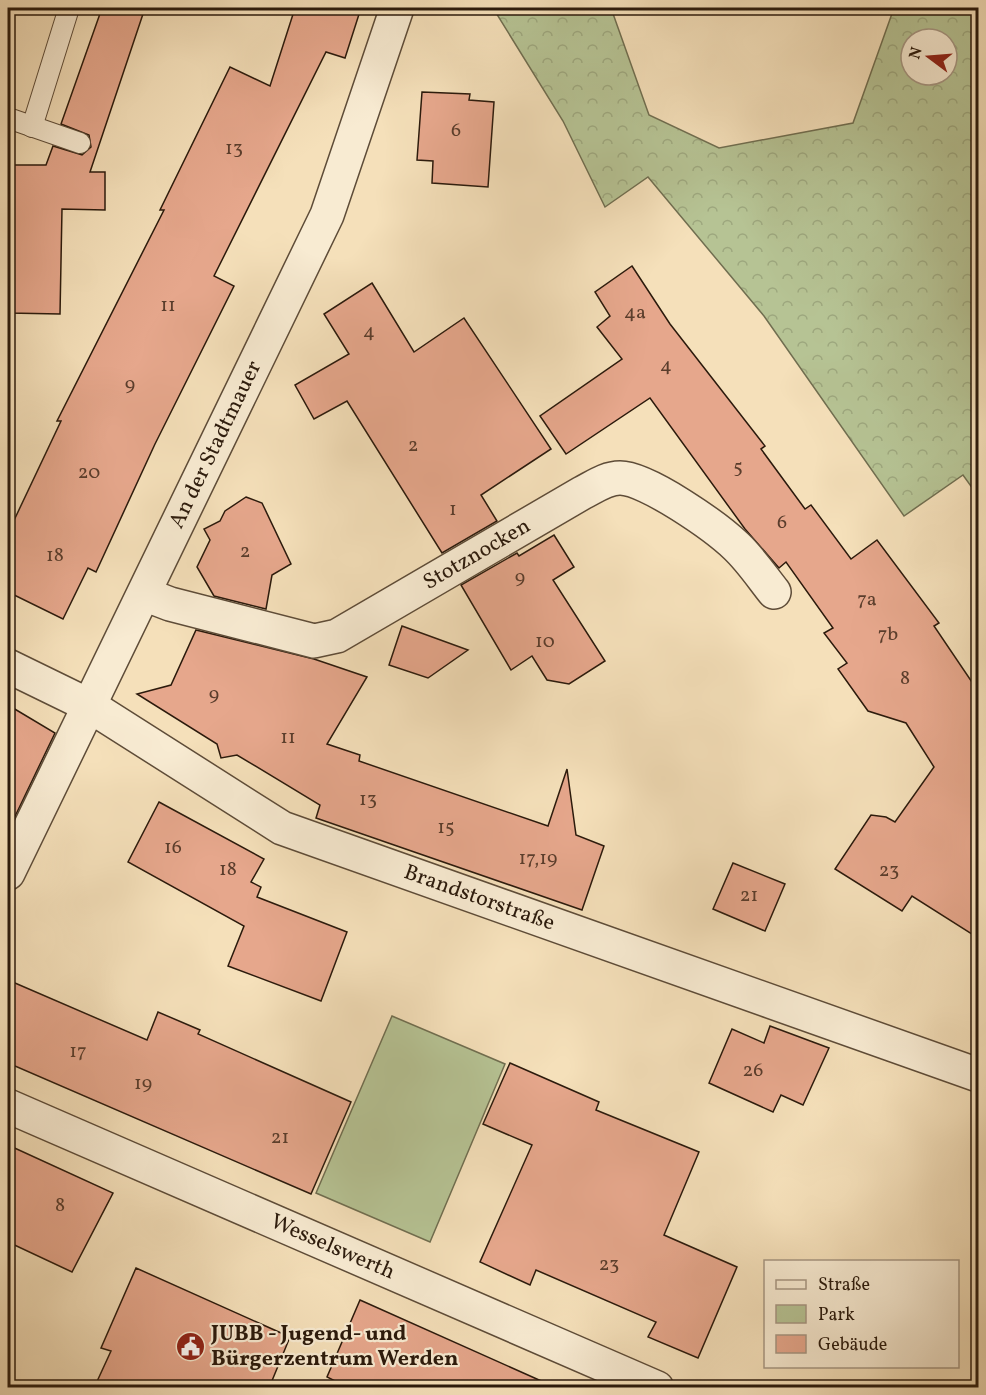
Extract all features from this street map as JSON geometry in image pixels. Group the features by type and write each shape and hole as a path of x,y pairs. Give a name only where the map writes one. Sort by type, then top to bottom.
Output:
{"street":[{"name":"An der Stadtmauer","path":"8,873 327,215 397,8"},
{"name":"Stotznocken","path":"144,594 170,604 314,641 337,636 582,494 609,480 622,478 638,481 661,491 735,545 774,592"},
{"name":"Brandstorstraße","path":"8,666 90,706 282,828 978,1076"},
{"name":"Wesselswerth","path":"8,1106 644,1385"}],"lane":[{"path":"32,127 69,8"},
{"path":"8,118 80,143"}],"green space":[{"path":"493,8 611,8 649,115 719,148 853,123 894,8 978,8 978,496 963,475 904,516 764,316 648,177 605,207 563,121"},
{"path":"392,1016 505,1064 430,1242 316,1193"}],"building":[{"path":"102,8 145,8 90,172 105,172 105,210 62,209 60,314 8,313 8,165 46,165 53,146 82,155 91,147 89,135 61,124"},
{"path":"295,8 361,8 345,58 326,52 214,276 234,286 155,444 96,572 88,568 63,619 8,592 8,533 61,421 57,421 164,210 160,210 230,67 270,86"},
{"path":"422,92 470,94 469,100 494,102 488,187 432,183 433,161 417,160"},
{"path":"632,266 670,324 765,446 761,449 805,509 811,505 851,559 877,540 939,623 934,626 978,691 978,938 912,896 902,911 835,869 871,815 886,817 895,822 934,767 906,723 868,711 838,669 847,663 824,633 833,628 786,562 779,568 745,529 650,398 566,454 540,416 622,359 597,327 610,316 595,292"},
{"path":"372,283 414,352 464,318 551,449 481,495 497,521 442,553 347,401 314,419 295,385 349,354 324,314"},
{"path":"246,497 262,503 291,564 272,575 266,609 214,596 197,567 210,540 204,529 220,521 225,511"},
{"path":"554,535 574,567 553,580 605,661 569,684 547,680 532,656 511,670 461,585 517,553 519,556"},
{"path":"402,626 468,650 428,678 389,665"},
{"path":"196,630 314,659 367,677 327,744 360,755 359,761 548,826 567,769 576,835 604,846 582,910 316,818 320,805 237,755 221,758 217,744 137,694 171,685"},
{"path":"8,705 55,733 8,831"},
{"path":"159,802 264,859 251,882 261,887 257,897 347,932 321,1001 228,966 244,926 128,862"},
{"path":"733,863 785,884 765,931 713,909"},
{"path":"8,980 147,1040 158,1012 200,1030 198,1034 351,1102 311,1194 8,1063"},
{"path":"770,1026 829,1048 803,1105 781,1095 773,1112 709,1083 732,1029 764,1043"},
{"path":"510,1063 599,1102 596,1110 699,1152 664,1235 737,1267 698,1358 648,1337 656,1322 536,1270 530,1285 480,1262 532,1145 483,1124"},
{"path":"8,1145 113,1193 72,1272 8,1242"},
{"path":"136,1268 290,1337 269,1388 94,1388 111,1351 101,1348"},
{"path":"360,1300 557,1388 349,1388 327,1377"}],"place":[{"name":"JUBB - Jugend- und Bürgerzentrum Werden","path":"190,1347"}]}
